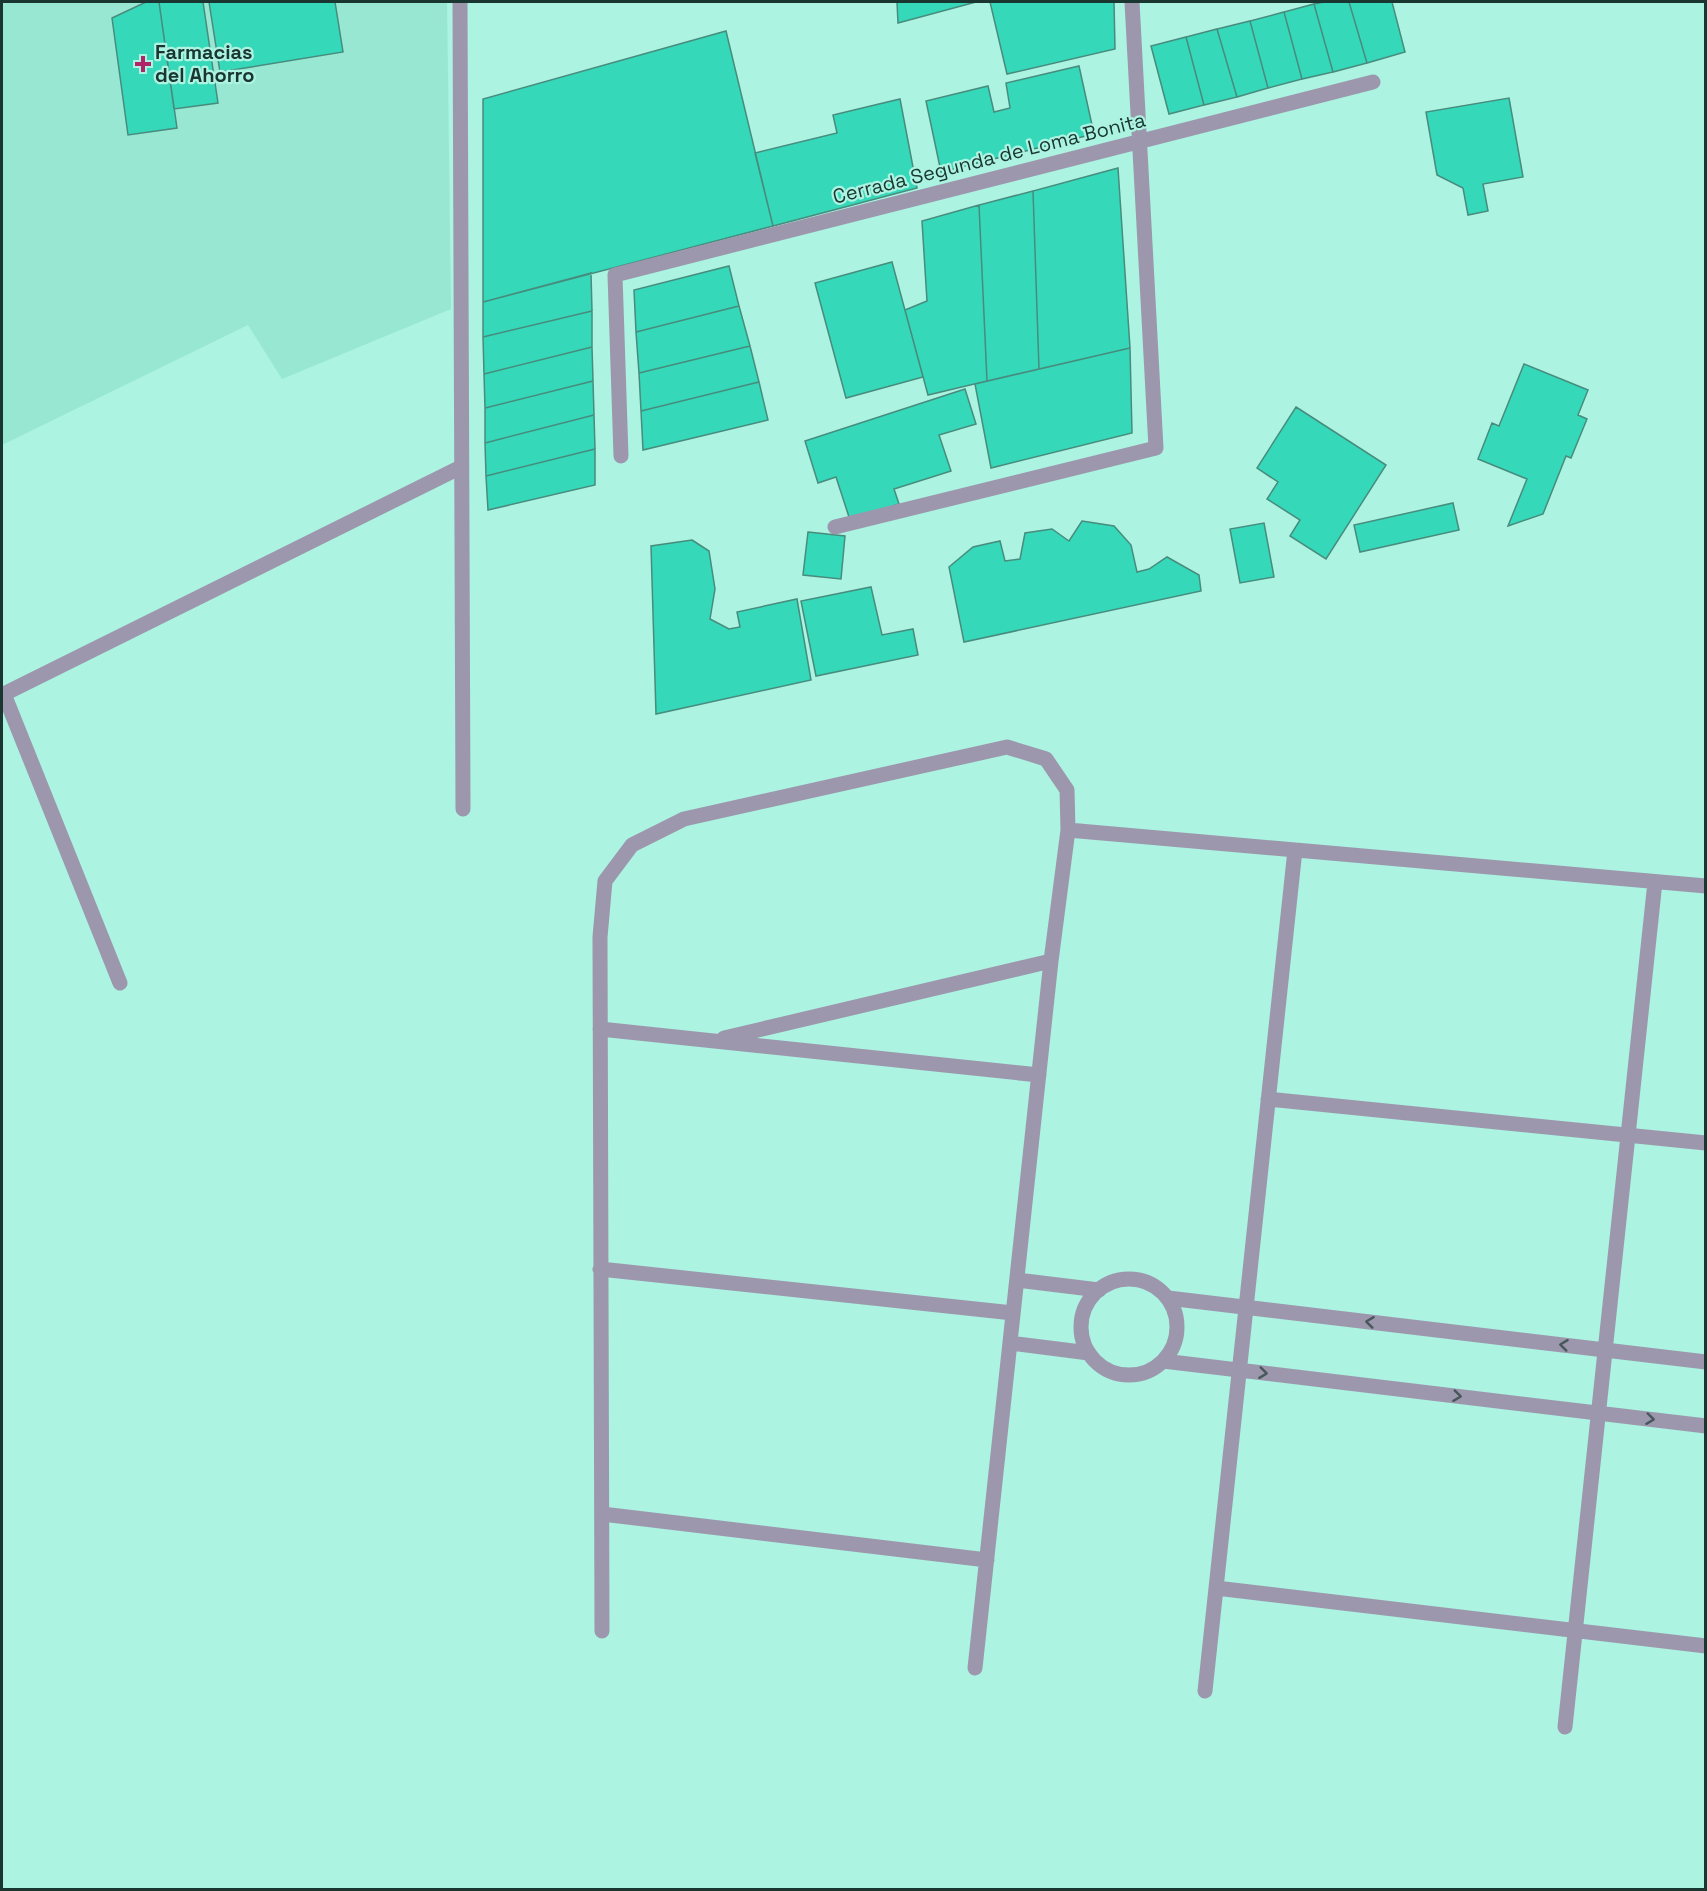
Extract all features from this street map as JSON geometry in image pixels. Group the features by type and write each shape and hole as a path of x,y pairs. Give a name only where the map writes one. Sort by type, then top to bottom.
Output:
{"street":[{"path":"460,2 463,809"},
{"path":"836,527 1156,448 1132,2"},
{"name":"Cerrada Segunda de Loma Bonita","path":"621,456 615,275 1373,82"},
{"path":"120,983 3,695 461,467"},
{"path":"602,1631 600,937 605,881 632,845 684,819 1007,747 1046,759 1067,790 1068,830 1051,961 975,1668"},
{"path":"1068,830 1706,886"},
{"path":"1205,1691 1295,850"},
{"path":"1565,1727 1655,882"},
{"path":"712,1041 1051,961"},
{"path":"600,1029 1039,1075"},
{"path":"1268,1099 1706,1143"},
{"path":"600,1269 1013,1313"},
{"path":"1135,1279 1149,1283 1167,1298 1172,1303 1177,1318 1177,1333 1173,1348 1153,1370 1139,1375 1124,1376 1108,1371 1094,1361 1085,1347 1081,1330 1083,1313 1091,1298 1102,1287 1118,1280 1135,1279"},
{"path":"1017,1280 1099,1290"},
{"path":"1167,1298 1706,1362"},
{"path":"1010,1343 1089,1353"},
{"path":"1163,1361 1706,1426"},
{"path":"602,1514 987,1560"},
{"path":"1216,1587 1706,1646"}],"shaded area":[{"path":"2,2 447,2 451,309 282,379 248,325 2,445"}],"building":[{"name":"Farmacias del Ahorro","path":"146,2 159,2 177,128 128,135 112,18"},
{"path":"159,2 203,2 218,103 174,109"},
{"path":"209,2 335,2 343,52 220,72"},
{"path":"897,2 976,2 898,23"},
{"path":"990,2 1114,2 1115,49 1007,74"},
{"path":"1349,2 1367,63 1333,72 1314,4"},
{"path":"1349,2 1392,2 1405,52 1367,63"},
{"path":"1314,4 1333,72 1302,79 1284,12"},
{"path":"1284,12 1302,79 1268,88 1250,21"},
{"path":"1250,21 1268,88 1237,97 1217,29"},
{"path":"1217,29 1237,97 1204,105 1186,37"},
{"path":"726,31 773,226 483,302 483,99"},
{"path":"1186,37 1204,105 1169,114 1151,46"},
{"path":"1079,66 1094,134 941,172 926,101 988,86 994,112 1010,108 1006,83"},
{"path":"1509,98 1523,177 1483,184 1488,211 1468,215 1463,188 1437,175 1426,112"},
{"path":"900,99 917,188 773,226 755,153 837,133 833,115"},
{"path":"1118,168 1130,348 1039,369 1033,191"},
{"path":"1033,191 1039,369 987,381 979,205"},
{"path":"979,205 987,381 928,395 905,310 927,301 922,221"},
{"path":"892,262 923,377 846,398 815,283"},
{"path":"729,266 739,306 636,332 634,290"},
{"path":"591,273 592,311 483,337 483,302"},
{"path":"739,306 750,346 639,373 636,332"},
{"path":"592,311 592,347 484,374 483,337"},
{"path":"750,346 759,382 641,411 639,373"},
{"path":"592,347 593,381 485,408 484,374"},
{"path":"1130,348 1132,433 991,468 975,384"},
{"path":"1524,364 1588,390 1578,415 1587,419 1571,458 1566,456 1543,514 1508,526 1527,479 1478,459 1492,423 1499,426"},
{"path":"593,381 594,415 485,443 485,408"},
{"path":"759,382 768,420 643,450 641,411"},
{"path":"965,389 976,424 939,435 951,471 894,489 899,504 850,520 836,477 818,483 805,441"},
{"path":"1296,407 1386,465 1326,559 1290,536 1300,520 1267,499 1278,482 1257,468"},
{"path":"594,415 595,449 486,476 485,443"},
{"path":"595,449 595,485 488,510 486,476"},
{"path":"1453,503 1459,530 1360,552 1354,525"},
{"path":"1082,521 1114,526 1131,545 1137,572 1149,569 1167,557 1199,575 1201,591 964,642 949,567 973,547 1000,541 1005,561 1020,559 1025,533 1052,529 1069,541"},
{"path":"1264,523 1274,577 1240,583 1230,529"},
{"path":"808,532 845,536 841,579 803,575"},
{"path":"692,540 709,551 715,589 710,619 729,629 740,627 737,612 797,599 811,680 656,714 651,546"},
{"path":"871,587 882,635 913,629 918,655 816,676 801,601"}],"place":[{"name":"Farmacias del Ahorro","path":"143,64"}]}
